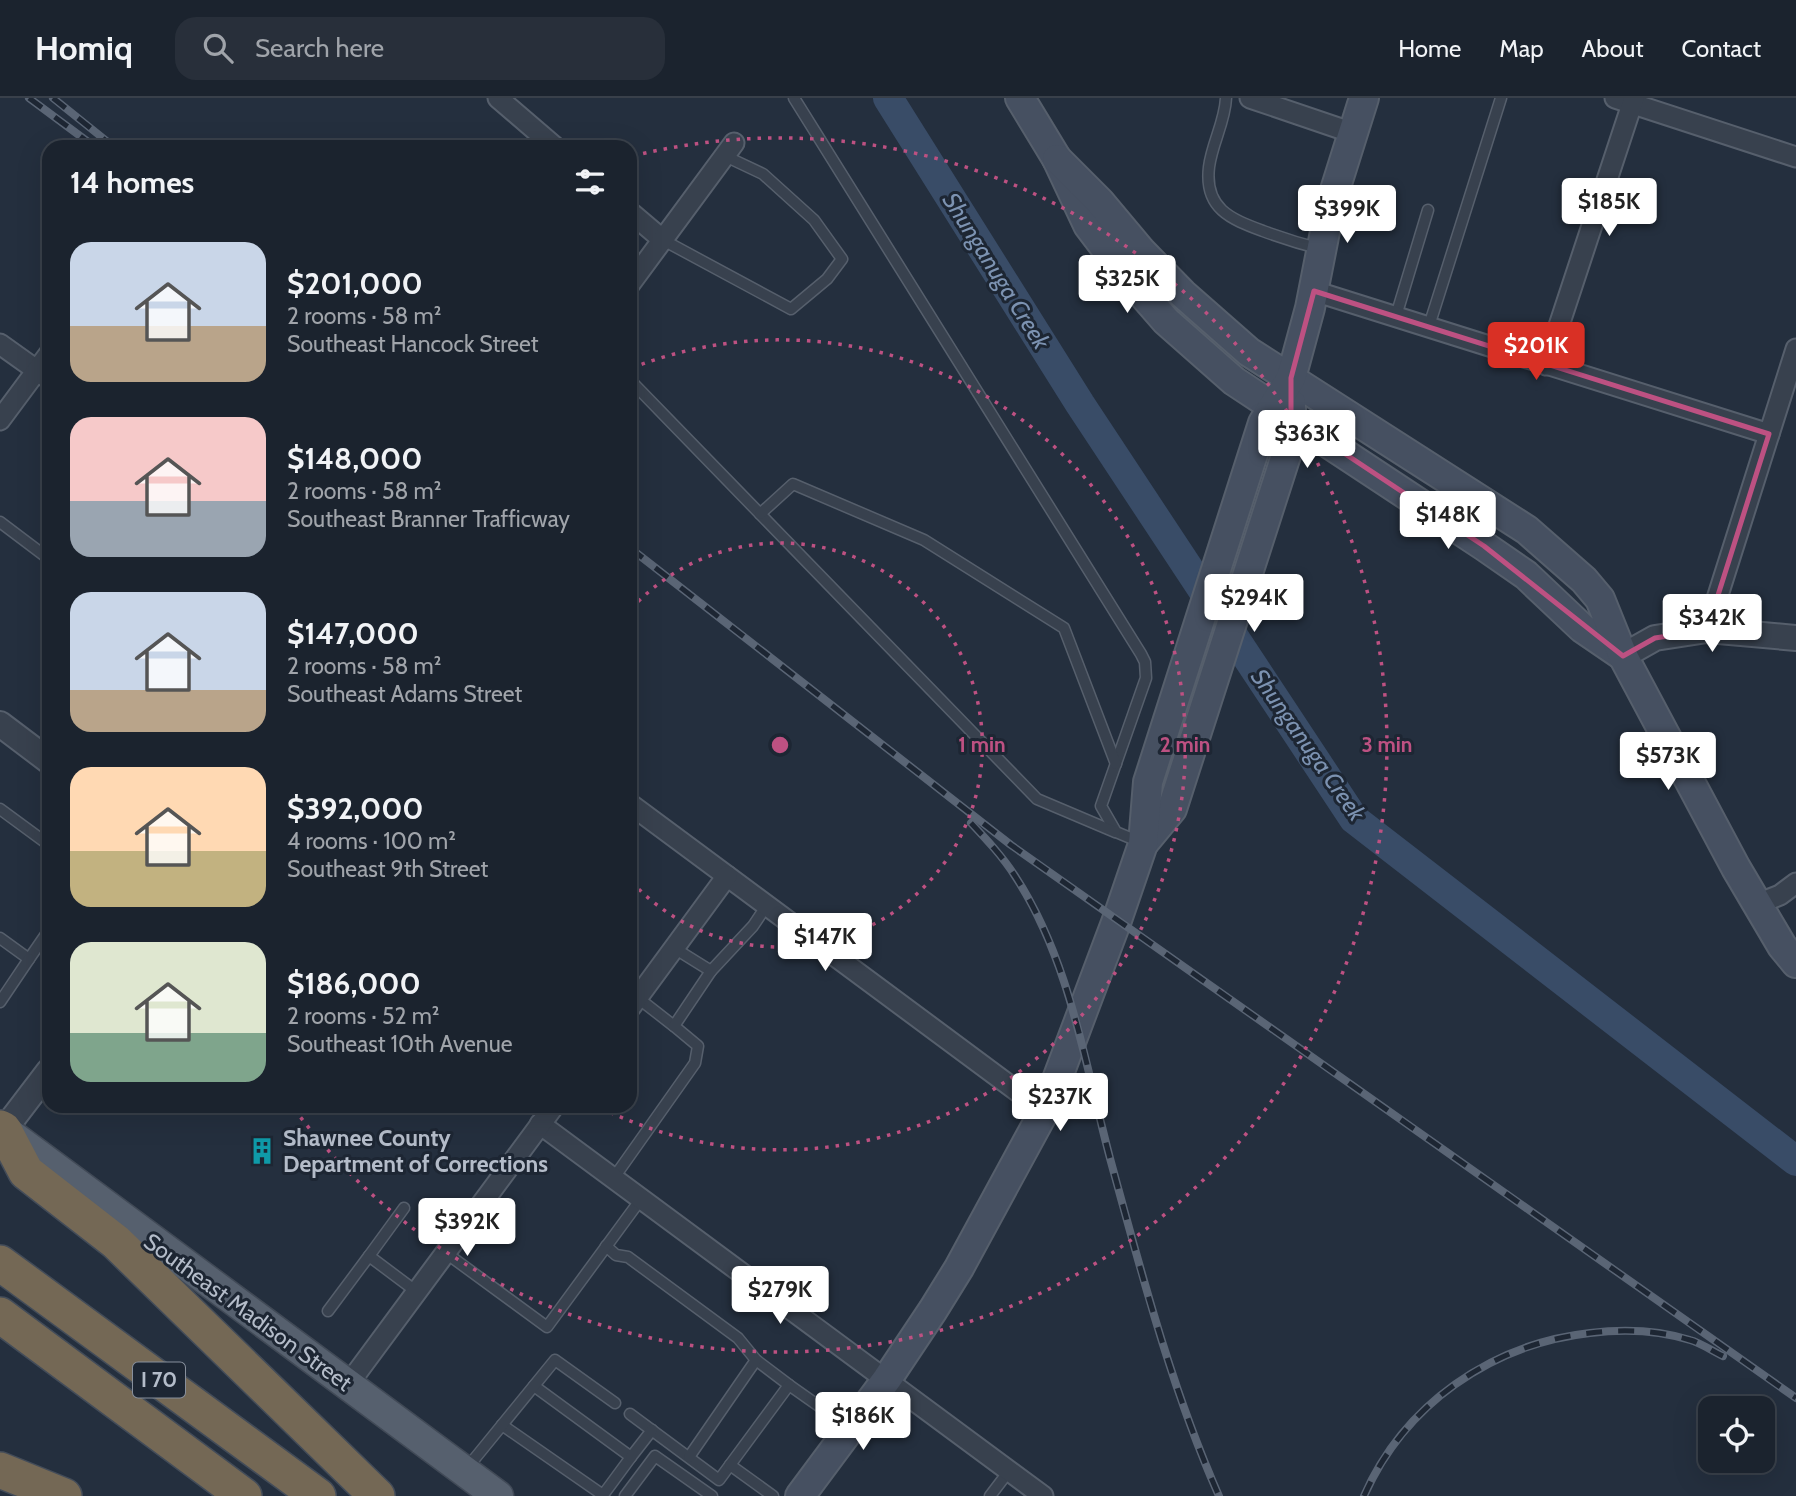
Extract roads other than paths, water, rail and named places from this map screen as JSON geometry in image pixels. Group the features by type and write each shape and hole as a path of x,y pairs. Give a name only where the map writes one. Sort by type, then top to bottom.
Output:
{"highway":[{"path":"1,1130 26,1172 116,1242 377,1496"},
{"name":"I 70","path":"0,1263 318,1496"},
{"name":"I 70","path":"0,1315 244,1496"},
{"path":"0,1469 64,1496"}],"main road":[{"path":"1020,98 1057,159 1088,225 1166,321 1234,381 1495,553 1546,593 1582,628 1623,656"},
{"path":"1143,844 1172,809 1291,440 1282,412 1314,291 1330,206 1364,98"},
{"path":"1057,159 1100,202 1141,251 1193,303 1249,352 1488,504 1547,546 1600,599 1623,656 1736,868 1782,946 1796,963"},
{"path":"800,1496 887,1379 959,1268 1044,1111 1078,1026 1143,844 1148,782 1263,423 1282,412"},
{"name":"Southeast Madison Street","path":"1,1130 498,1496"}],"street":[{"path":"498,98 547,140"},
{"path":"1250,98 1353,134"},
{"path":"1546,365 1627,100 1796,157"},
{"path":"637,275 729,150"},
{"path":"637,218 663,240"},
{"path":"1314,291 1769,434"},
{"path":"0,344 42,365"},
{"path":"1707,630 1796,349"},
{"path":"0,420 42,371"},
{"path":"1623,656 1655,638 1707,630 1796,638"},
{"path":"0,724 42,756"},
{"path":"637,809 1044,1111"},
{"path":"637,998 727,876"},
{"path":"1757,904 1780,895 1796,883"},
{"path":"1,1130 42,1080"},
{"path":"347,1385 549,1113"},
{"path":"540,1124 1043,1496"}],"lane":[{"path":"794,98 1145,662 1146,678 1101,806 1116,832"},
{"path":"1226,98 1226,109 1213,146 1209,170 1211,192 1218,206 1232,219 1321,249"},
{"path":"1429,326 1501,98"},
{"path":"663,240 791,309 827,279 842,259 814,220 763,174 729,150"},
{"path":"1396,316 1428,210"},
{"path":"637,387 1037,799 1143,844"},
{"path":"760,514 793,484 924,540 1064,628 1116,764"},
{"path":"0,522 42,554"},
{"path":"0,808 42,840"},
{"path":"674,1026 710,971 753,926 767,905"},
{"path":"0,938 29,959"},
{"path":"2,998 42,940"},
{"path":"674,948 710,971"},
{"path":"613,1179 695,1062 698,1046 674,1026 637,1005"},
{"path":"446,1253 547,1327 641,1199"},
{"path":"328,1311 404,1208"},
{"path":"606,1246 616,1255 628,1257 738,1338 756,1360 850,1429"},
{"path":"369,1256 417,1292"},
{"path":"464,1471 555,1360 615,1403"},
{"path":"689,1457 756,1360"},
{"path":"630,1414 719,1480 789,1385"},
{"path":"534,1386 631,1457"},
{"path":"502,1425 603,1496 652,1430"},
{"path":"625,1496 655,1456 712,1496"},
{"path":"730,1465 773,1496"},
{"path":"990,1496 1009,1471"}],"waterway":[{"name":"Shunganuga Creek","path":"888,98 1080,404 1354,819 1796,1161"}],"railway":[{"path":"29,98 86,140"},
{"path":"53,98 105,140"},
{"path":"637,553 1011,845 1796,1398"},
{"path":"971,823 1015,876 1050,943 1074,1015 1111,1162 1159,1332 1172,1374 1219,1496"},
{"path":"1364,1496 1381,1463 1402,1434 1427,1407 1455,1384 1486,1365 1519,1350 1554,1339 1627,1331 1678,1337 1698,1343 1723,1356"}],"place":[{"name":"Shawnee County Department of Corrections","path":"262,1151"}]}
